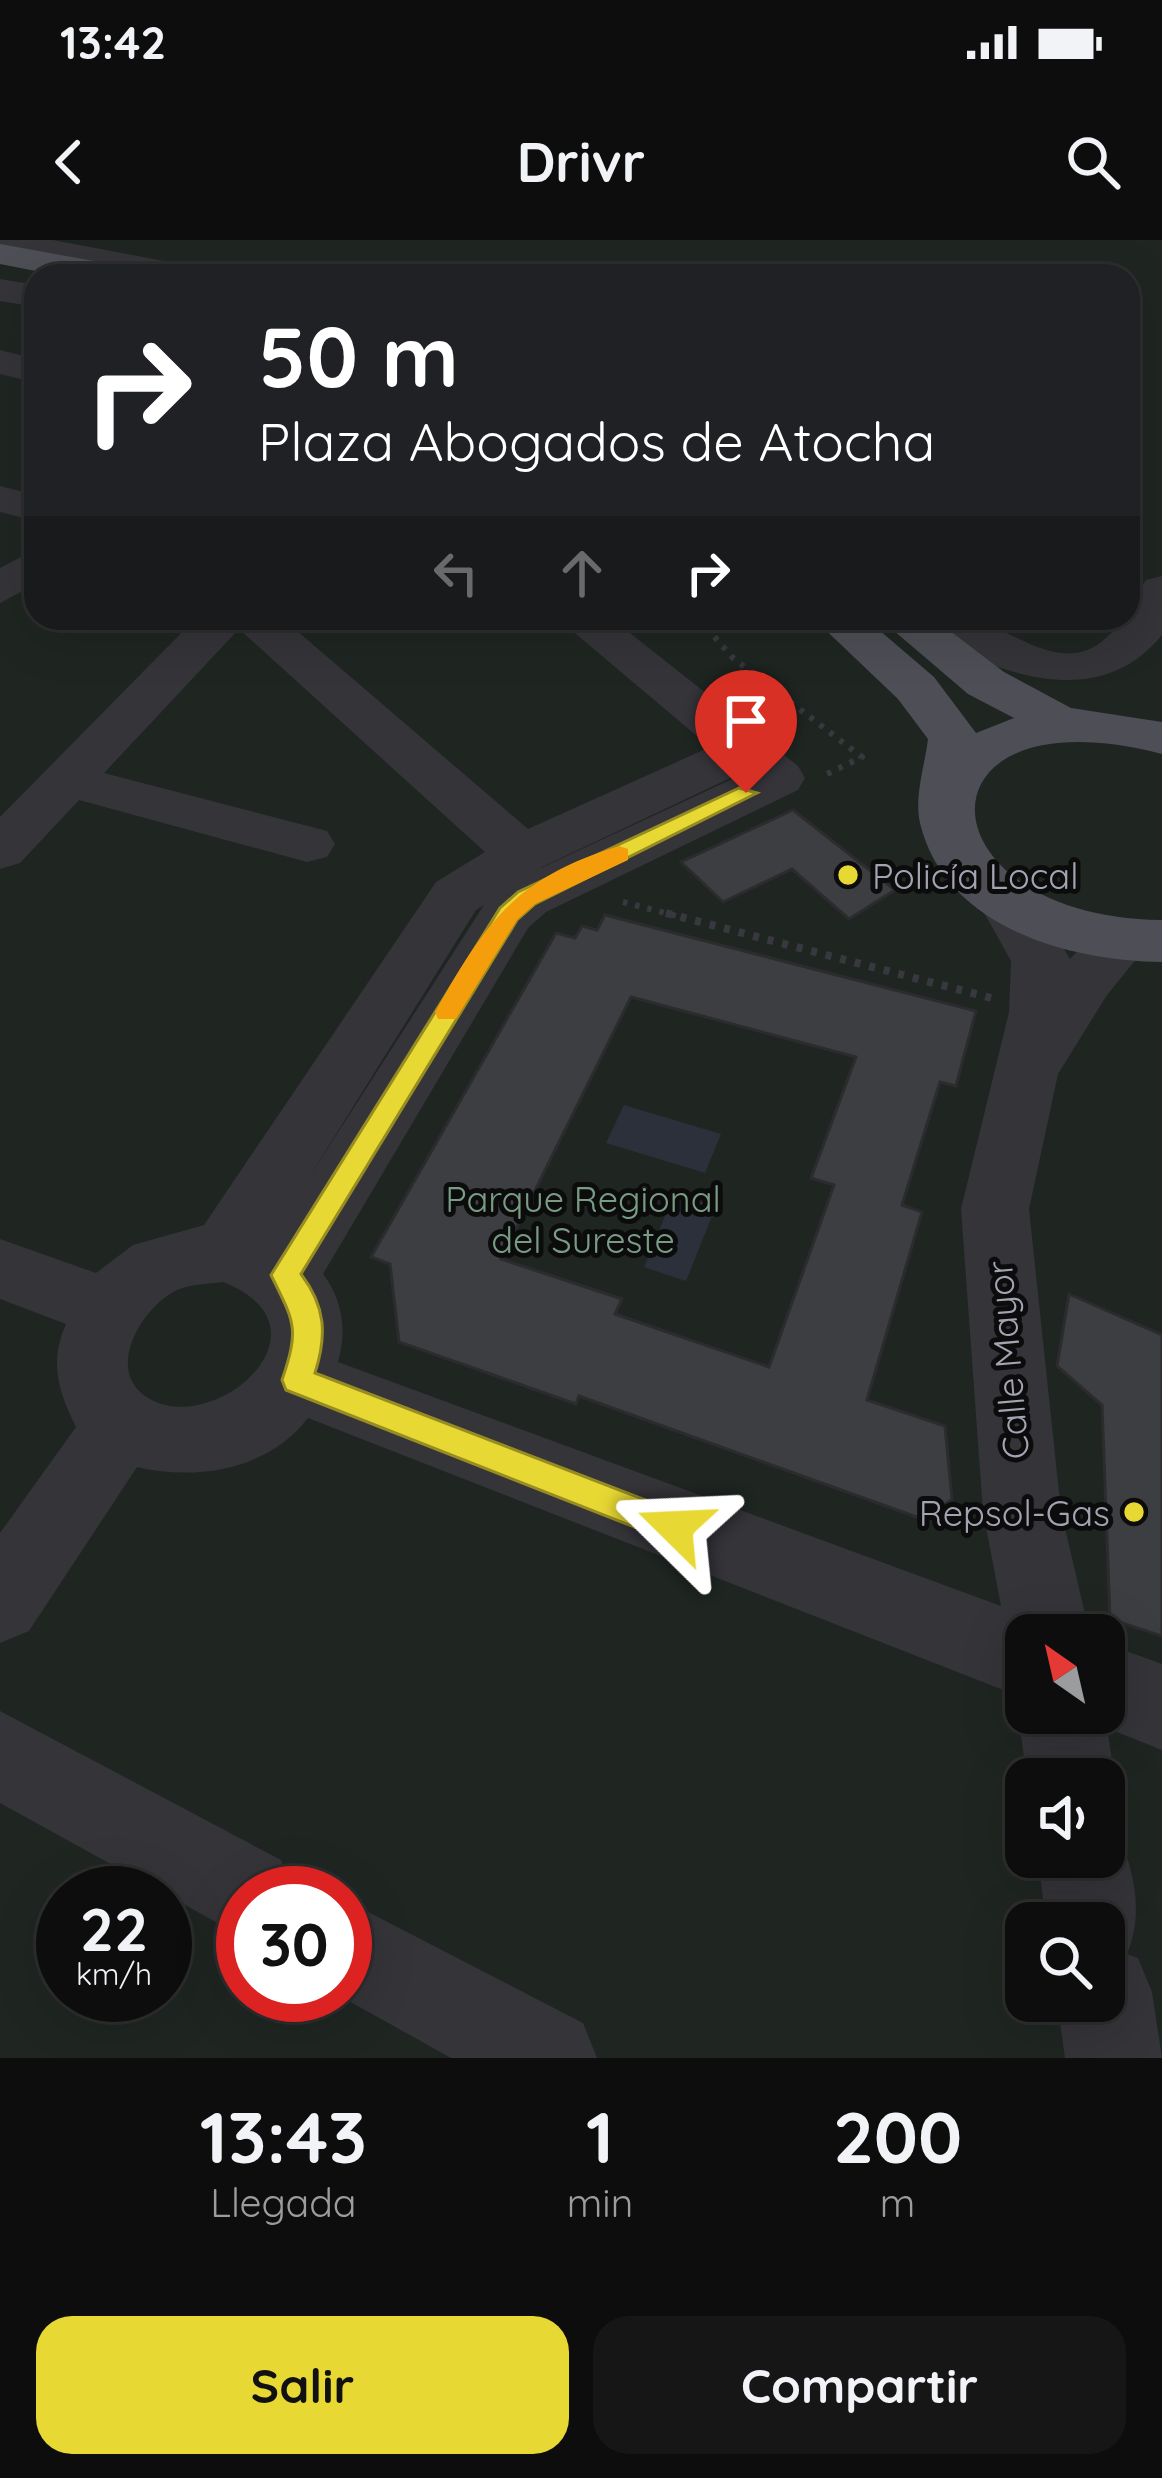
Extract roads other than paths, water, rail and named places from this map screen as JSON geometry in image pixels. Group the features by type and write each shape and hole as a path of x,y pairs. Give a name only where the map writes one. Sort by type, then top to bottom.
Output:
{"main road":[{"path":"7,244 75,264"},
{"path":"851,630 916,688 954,738 946,821 967,865 1006,900 1060,927 1145,946"},
{"path":"918,630 986,683 1076,724 1162,738"},
{"path":"950,785 972,756 1010,735 1076,724"}],"street":[{"path":"7,244 118,264"},
{"path":"957,630 1027,664 1083,667 1124,655 1147,630 1162,590"},
{"path":"0,850 212,630"},
{"path":"268,630 522,854"},
{"path":"255,1263 508,914 526,898 779,778 595,630"},
{"path":"1076,724 1143,678 1162,639"},
{"path":"255,1263 456,896 522,854 747,751"},
{"path":"68,780 307,844"},
{"name":"Calle Mayor","path":"1006,900 1041,961 1040,1012 995,1209 1022,1511 1044,1614"},
{"name":"Calle Mayor","path":"1022,1084 1086,980 1145,946"},
{"path":"181,1257 255,1263 305,1302 310,1340 297,1380 263,1417 216,1440 165,1442 121,1426 100,1401 90,1372 93,1339 108,1308 140,1277 181,1257"},
{"path":"0,1269 108,1308"},
{"path":"297,1380 1005,1649"},
{"path":"0,1602 121,1426"},
{"path":"1125,1693 1162,1707"},
{"path":"0,1755 216,1875"},
{"path":"372,1963 520,2052"},
{"path":"1109,2022 1114,2058"}],"place":[{"name":"Policía Local","path":"848,875"},
{"name":"Repsol-Gas","path":"1134,1512"}],"park label":[{"name":"Parque Regional del Sureste","path":"583,1218"}]}
